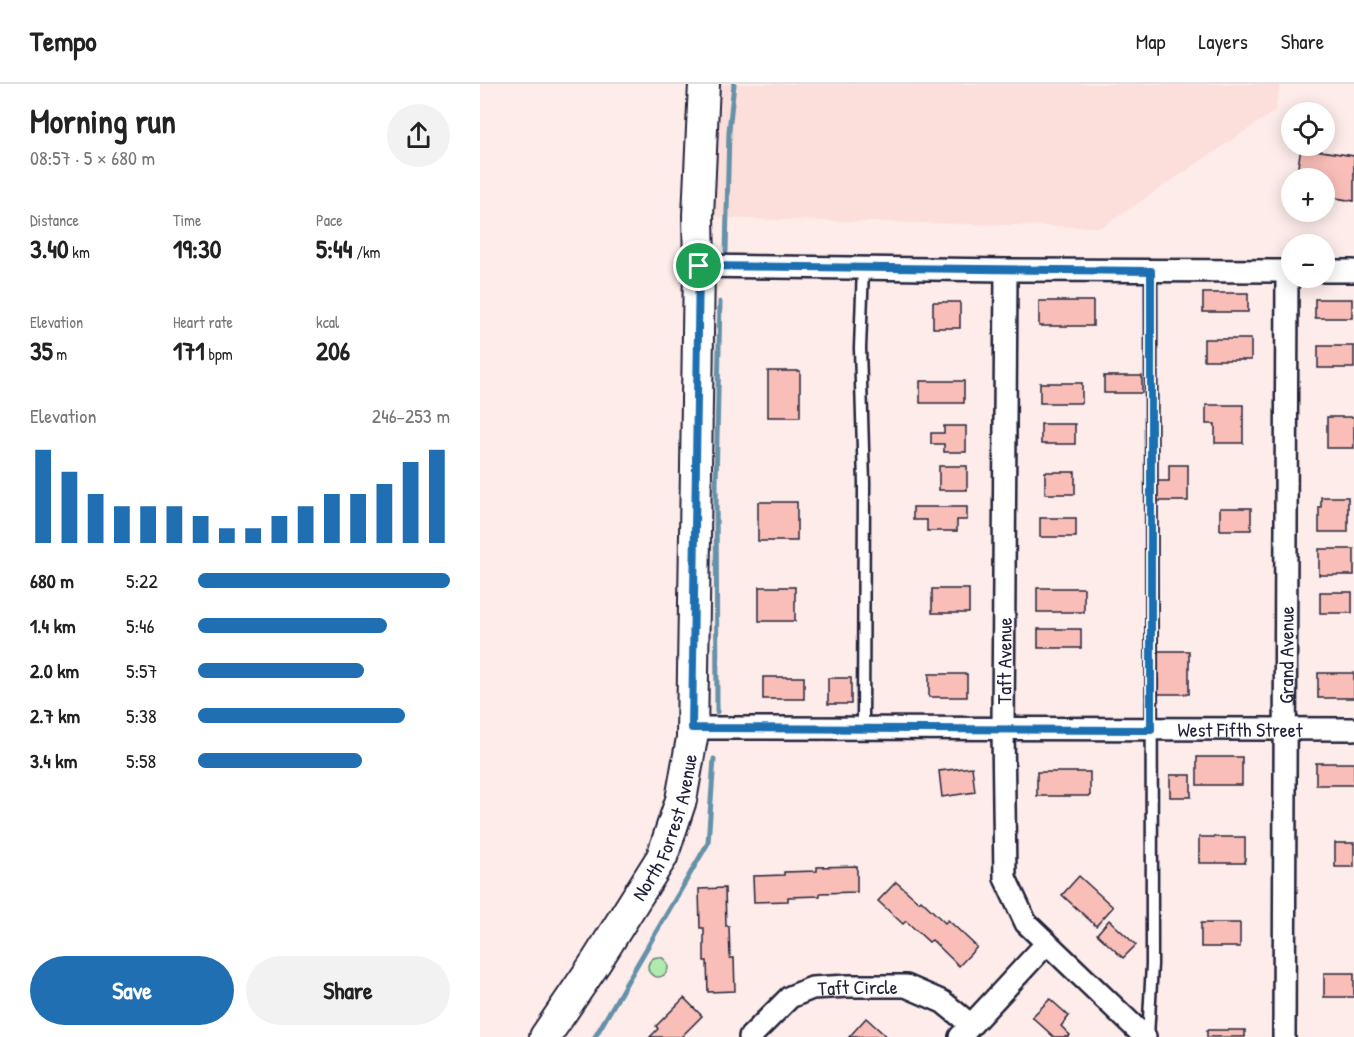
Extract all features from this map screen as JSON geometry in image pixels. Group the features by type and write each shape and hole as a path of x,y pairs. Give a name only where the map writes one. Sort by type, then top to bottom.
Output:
{"main road":[{"name":"North Forrest Avenue","path":"545,1037 596,962 662,857 681,800 692,728 698,216 704,84"}],"street":[{"path":"699,266 1281,271"},
{"name":"Taft Avenue","path":"1006,270 1003,729 1005,878 1026,923 1146,1037"},
{"path":"1335,271 1354,271"},
{"name":"Grand Avenue","path":"1284,1037 1284,729 1289,288"},
{"name":"West Fifth Street","path":"692,728 1354,729"},
{"path":"965,1031 1047,943"},
{"name":"Taft Circle","path":"750,1037 790,997 812,988 848,986 906,986 943,1002 965,1031"}],"lane":[{"path":"863,268 860,348 864,483 863,728"},
{"path":"1146,1037 1152,964 1151,271"}],"shaded area":[{"path":"704,84 1280,84 1275,111 1102,227 698,216"}],"green space":[{"path":"658,957 665,960 668,967 665,974 658,977 651,974 648,967 651,960"}],"building":[{"path":"1335,153 1354,156 1354,201 1335,198 1335,168 1298,168 1300,156 1335,156"},
{"path":"1203,293 1248,293 1248,312 1203,312"},
{"path":"1315,299 1352,299 1352,318 1315,318"},
{"path":"1039,301 1093,301 1093,326 1039,326"},
{"path":"933,302 960,302 960,328 933,328"},
{"path":"1204,339 1251,339 1251,360 1204,360"},
{"path":"1318,346 1354,346 1354,368 1318,368"},
{"path":"768,371 800,371 800,417 768,417"},
{"path":"1104,376 1142,376 1142,393 1104,393"},
{"path":"920,381 964,381 964,403 920,403"},
{"path":"1040,383 1082,383 1082,403 1040,403"},
{"path":"1206,405 1243,405 1243,443 1215,443 1215,424 1206,424"},
{"path":"1327,417 1354,417 1354,448 1327,448"},
{"path":"1041,424 1075,424 1075,444 1041,444"},
{"path":"944,426 966,426 966,452 944,452 944,444 931,444 931,433 944,433"},
{"path":"1169,465 1188,465 1188,501 1156,501 1156,481 1169,481"},
{"path":"939,466 967,466 967,490 939,490"},
{"path":"1045,472 1075,472 1075,494 1045,494"},
{"path":"1321,497 1348,497 1348,532 1319,532"},
{"path":"758,502 797,502 797,541 758,541"},
{"path":"913,507 967,507 967,520 957,520 957,531 927,531 927,520 913,520"},
{"path":"1220,508 1251,508 1251,530 1220,530"},
{"path":"1040,518 1076,518 1076,537 1040,537"},
{"path":"1319,549 1354,549 1354,575 1319,575"},
{"path":"759,587 795,587 795,621 759,621"},
{"path":"1037,588 1084,588 1084,612 1037,612"},
{"path":"932,589 969,589 969,613 932,613"},
{"path":"1320,592 1352,592 1352,613 1320,613"},
{"path":"1038,629 1081,629 1081,648 1038,648"},
{"path":"1155,651 1189,651 1189,694 1155,694"},
{"path":"1318,673 1354,673 1354,698 1318,698"},
{"path":"929,674 967,674 967,697 929,697"},
{"path":"763,677 804,677 804,699 763,699"},
{"path":"828,678 851,678 851,704 828,704"},
{"path":"1197,757 1242,757 1242,785 1197,785"},
{"path":"1316,763 1354,763 1354,785 1316,785"},
{"path":"972,767 975,792 942,797 939,771"},
{"path":"1037,772 1090,772 1090,796 1037,796"},
{"path":"1170,775 1191,775 1191,797 1170,797"},
{"path":"1199,837 1245,837 1245,863 1199,863"},
{"path":"1335,843 1354,843 1354,867 1335,867"},
{"path":"857,866 857,892 820,893 820,896 788,897 788,901 754,902 753,876 817,871 817,867"},
{"path":"1079,876 1113,907 1096,926 1062,895"},
{"path":"896,882 919,902 921,900 945,923 948,920 977,947 959,966 932,940 929,942 906,921 903,924 878,901"},
{"path":"725,888 726,926 729,926 730,958 734,958 735,991 708,992 707,961 704,961 704,928 700,928 699,889"},
{"path":"1109,920 1136,945 1123,958 1097,934"},
{"path":"1201,923 1240,923 1240,947 1201,947"},
{"path":"1324,973 1354,973 1354,997 1324,997"},
{"path":"684,998 702,1016 681,1037 650,1037 658,1029 656,1026"},
{"path":"1050,999 1069,1016 1061,1026 1070,1035 1068,1037 1054,1037 1032,1017"},
{"path":"866,1018 887,1037 849,1037"},
{"path":"1207,1030 1245,1030 1245,1037 1207,1037"}],"waterway":[{"path":"726,252 729,131 734,84"},
{"path":"717,712 716,484 720,302"},
{"path":"595,1037 708,843 714,759"}],"route":[{"path":"699,266 1151,271 1151,730 692,728 699,266"}]}
